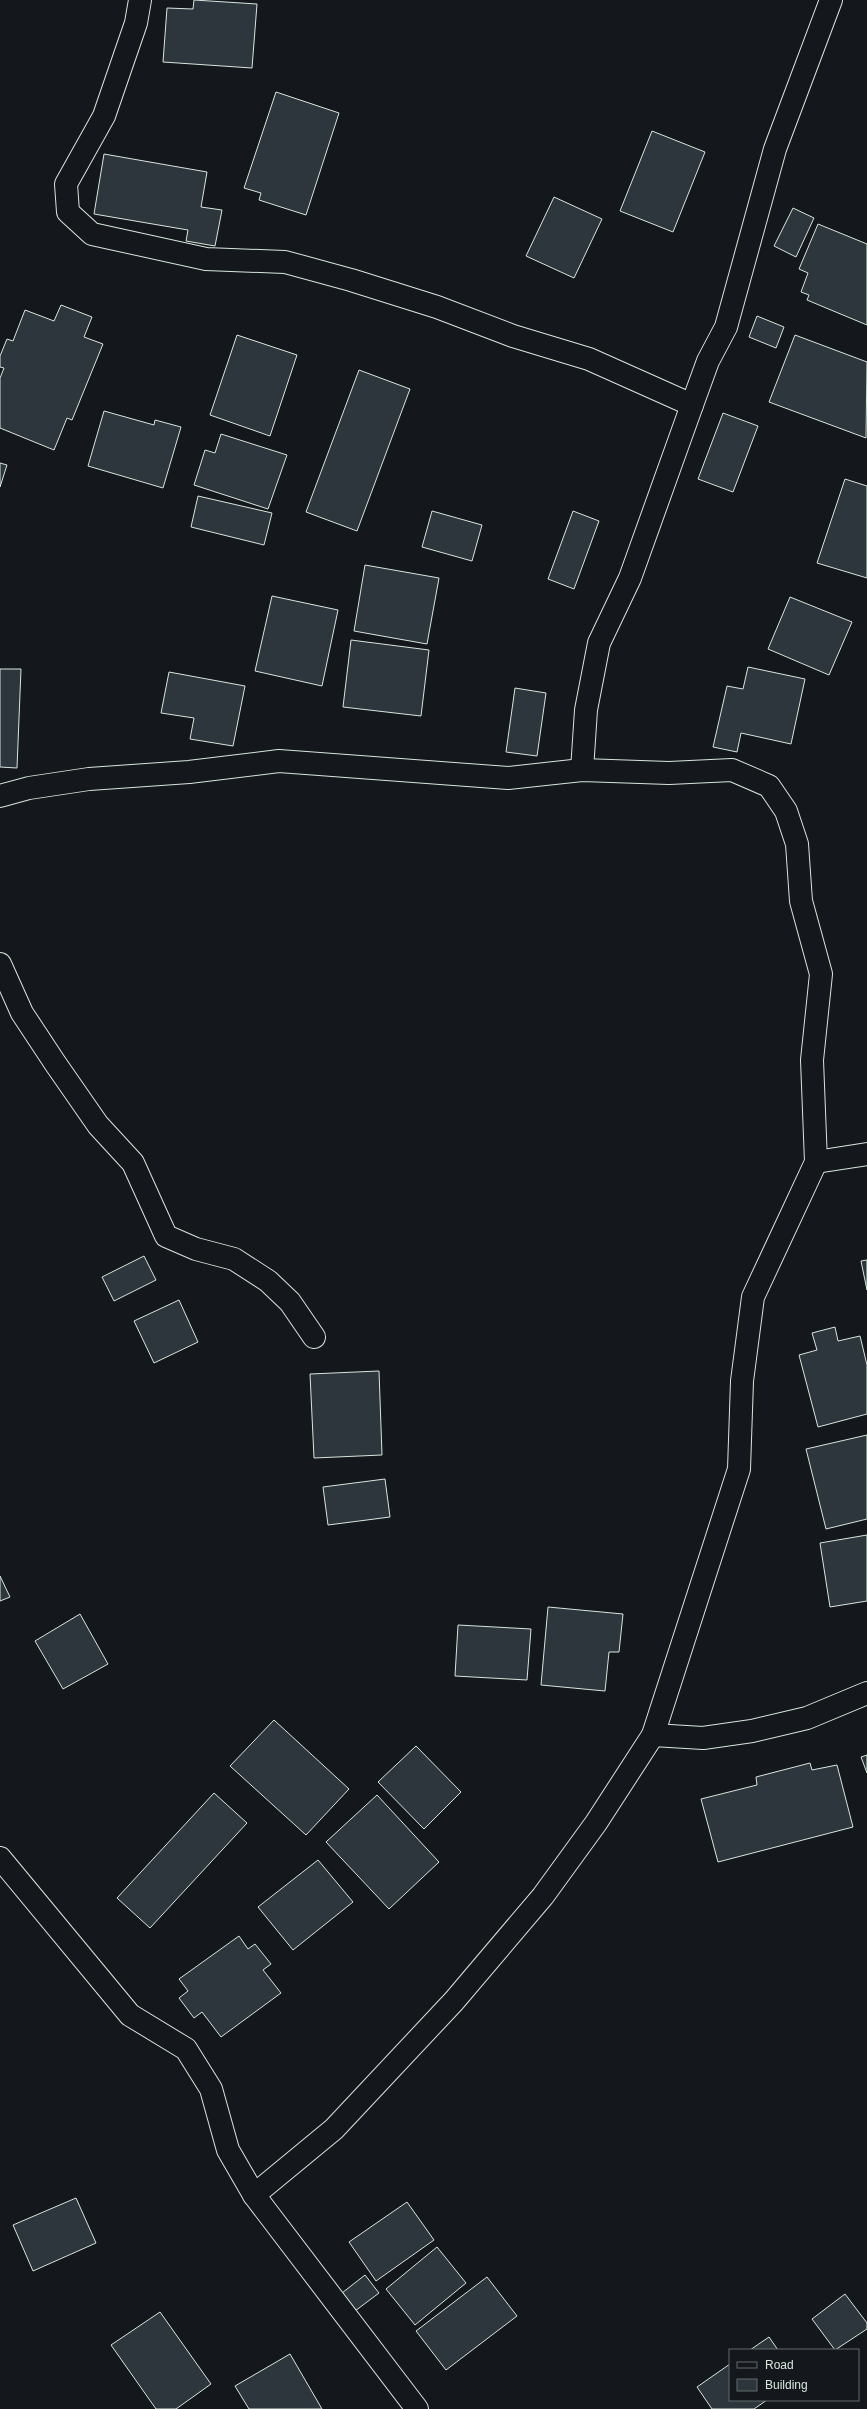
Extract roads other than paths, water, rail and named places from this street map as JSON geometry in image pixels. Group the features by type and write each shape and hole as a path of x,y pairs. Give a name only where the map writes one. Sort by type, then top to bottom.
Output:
{"street":[{"path":"140,0 136,23 104,116 66,184 68,212 92,234 206,259 285,262 351,280 437,306 513,336 589,359 692,405"},
{"path":"582,770 586,710 599,643 630,578 708,361 726,327 775,149 831,0"},
{"path":"0,796 29,788 90,779 189,772 279,761 508,778 582,770 669,772 732,770 769,786 786,811 798,844 801,901 821,974 812,1060 816,1162 753,1297 742,1381 739,1469 653,1735 596,1822 543,1896 454,2001 334,2128 254,2195"},
{"path":"0,964 22,1013 30,1025 98,1125 133,1163 166,1236 196,1249 234,1259 268,1281 290,1302 314,1338"},
{"path":"816,1162 867,1154"},
{"path":"653,1735 703,1738 752,1731 807,1718 867,1693"},
{"path":"0,1858 130,2015 186,2049 211,2089 228,2150 254,2195 417,2409"}]}
